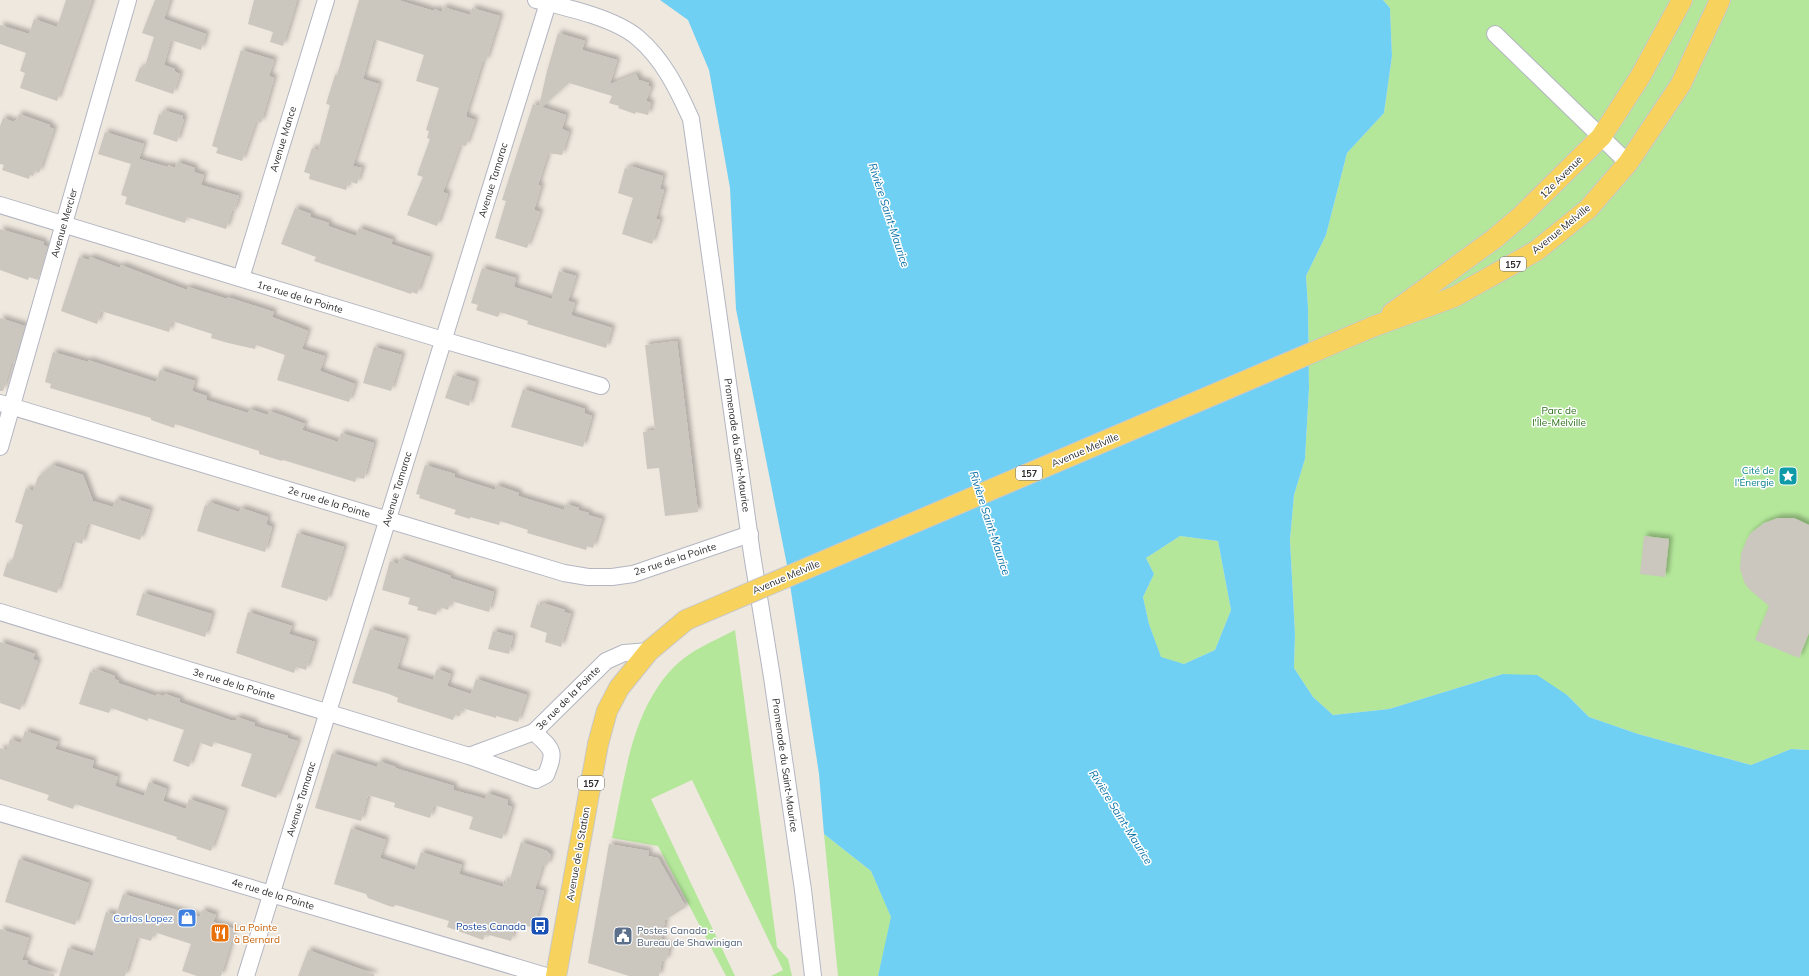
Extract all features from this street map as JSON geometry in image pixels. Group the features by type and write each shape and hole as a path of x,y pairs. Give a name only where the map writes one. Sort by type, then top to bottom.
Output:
{"main road":[{"name":"157","path":"1601,137 1640,77 1682,0"},
{"name":"Avenue Melville","path":"686,620 1372,327 1454,297 1536,251 1588,209 1628,164 1681,84 1720,0"},
{"name":"12e Avenue","path":"1520,217 1601,137"},
{"name":"Avenue Melville","path":"1372,327 1494,239 1520,217"},
{"name":"Avenue de la Station","path":"556,976 598,744 607,712 619,688 648,651 686,620"}],"street":[{"name":"Avenue Mercier","path":"0,447 6,405 64,224 128,0"},
{"name":"Avenue Mance","path":"241,278 326,0"},
{"name":"Avenue Tamarac","path":"246,976 443,340 542,1"},
{"name":"Promenade du Saint-Maurice","path":"542,1 609,21 637,37 657,56 681,97 691,119 750,534 800,869 813,976"},
{"path":"1495,34 1628,164"},
{"name":"1re rue de la Pointe","path":"0,204 443,340 601,386"},
{"name":"2e rue de la Pointe","path":"6,405 564,573 588,577 612,577 633,574 750,534"},
{"name":"3e rue de la Pointe","path":"0,612 469,756 536,780 546,775 553,758 550,748 534,732"},
{"name":"3e rue de la Pointe","path":"469,756 534,732 606,661 624,653 648,651"},
{"name":"4e rue de la Pointe","path":"0,813 546,976"}],"green space":[{"name":"Parc de l'Île-Melville","path":"1383,0 1809,0 1809,750 1791,749 1751,765 1638,734 1589,717 1567,695 1503,674 1389,709 1333,715 1313,697 1294,668 1295,634 1290,540 1294,495 1305,459 1309,388 1306,276 1326,235 1347,153 1384,113 1392,56 1390,8"},
{"path":"1180,536 1218,541 1231,610 1215,650 1184,664 1161,658 1149,624 1143,597 1154,574 1146,558"},
{"path":"735,630 777,947 788,959 792,976 771,976 783,970 692,780 651,799 735,976 726,976 658,846 612,838 632,745 649,701 662,682 683,659 705,645"},
{"path":"824,834 871,871 892,918 878,976 838,976"}],"water":[{"name":"Rivière Saint-Maurice","path":"660,0 1383,0 1390,8 1392,56 1384,113 1347,153 1326,235 1306,276 1309,388 1305,459 1294,495 1290,540 1295,634 1294,668 1313,697 1333,715 1389,709 1503,674 1537,675 1567,695 1589,717 1638,734 1751,765 1791,749 1809,750 1809,976 878,976 891,917 871,871 824,834 819,774 787,565 736,309 730,188 709,70 688,20","holes":["1180,536 1218,541 1231,610 1215,650 1184,664 1161,657 1149,624 1143,597 1154,574 1146,558"]}],"building":[{"path":"66,0 92,0 57,101 20,88 25,73 20,71 26,53 0,44 0,25 29,34 34,19 57,27"},
{"path":"155,0 170,0 164,19 206,34 201,50 171,40 164,65 175,69 174,71 180,74 173,94 135,81 140,67 144,69 154,37 142,33"},
{"path":"254,0 297,0 283,46 270,42 273,32 248,24"},
{"path":"359,0 398,0 434,11 434,9 442,12 443,7 470,15 472,8 500,16 486,61 483,60 466,115 467,117 475,120 466,146 460,145 443,192 448,194 437,226 407,215 423,177 417,175 430,139 427,138 429,131 426,130 439,88 416,81 424,55 374,39 363,79 379,84 353,166 362,168 357,184 349,181 346,190 309,179 310,174 304,172 312,148 318,150 330,105 326,104 335,75 337,75"},
{"path":"558,33 585,41 582,50 617,60 610,84 636,74 639,80 649,83 648,86 651,87 646,101 651,103 648,115 636,112 635,114 609,103 612,96 569,83 542,107 566,115 562,129 569,132 562,155 548,153 538,185 541,186 534,210 540,212 527,248 495,238 506,201 502,200 533,104 539,106"},
{"path":"241,50 274,60 269,76 274,78 261,123 256,121 242,161 216,153 218,148 212,146"},
{"path":"163,110 183,116 182,119 184,119 177,142 153,134 159,114 162,115"},
{"path":"19,114 50,125 49,127 54,129 39,173 35,171 33,176 30,175 29,179 2,170 4,165 0,164 0,126 3,118 14,122"},
{"path":"105,132 144,144 139,159 168,167 168,165 175,168 177,162 195,168 194,172 204,175 201,185 239,196 226,229 187,217 185,223 125,204 127,197 121,195 131,164 98,154"},
{"path":"630,166 663,176 660,189 664,190 656,219 660,220 652,244 622,234 633,198 618,193 625,168 629,169"},
{"path":"295,208 311,214 310,217 329,223 328,226 356,236 359,228 393,240 391,244 430,257 417,294 412,292 411,294 314,261 316,257 281,244"},
{"path":"0,229 44,242 43,245 48,247 38,280 29,277 28,280 0,270"},
{"path":"79,257 89,260 90,257 120,268 121,265 187,290 188,287 227,299 227,297 274,312 272,317 308,331 302,349 325,356 320,371 355,384 349,402 277,380 285,355 256,345 255,349 228,343 211,338 212,334 172,321 169,332 101,311 97,324 61,311"},
{"path":"482,268 516,278 514,287 552,299 552,294 559,271 576,276 568,301 575,303 571,315 612,328 606,348 527,324 528,321 500,312 498,317 476,310 478,305 471,303"},
{"path":"0,318 25,326 14,363 12,362 3,391 0,391"},
{"path":"677,341 698,512 665,516 659,468 647,469 643,432 655,430 645,345"},
{"path":"374,347 402,355 391,391 363,383"},
{"path":"53,352 88,362 88,360 156,382 160,370 195,381 192,391 207,396 206,400 248,413 250,409 268,415 269,411 305,424 302,430 338,442 341,433 374,443 364,479 357,477 355,482 283,460 282,461 259,454 259,451 175,424 174,428 151,420 151,418 50,388 51,384 45,382"},
{"path":"453,375 476,382 469,406 445,398"},
{"path":"523,389 585,409 584,413 592,416 583,447 511,427"},
{"path":"53,465 83,475 93,501 113,507 116,499 150,510 140,540 88,523 82,544 73,541 57,593 3,576 7,563 11,564 23,525 15,522 26,488 33,491 38,477"},
{"path":"425,465 455,474 454,477 495,490 496,485 519,493 518,496 564,510 566,504 579,508 578,510 589,513 588,515 602,519 593,548 587,546 586,550 527,533 528,530 500,521 499,525 470,517 470,519 454,514 456,510 419,498 420,495 416,494"},
{"path":"209,502 239,512 241,508 268,517 266,524 272,527 265,552 197,531 205,505 208,506"},
{"path":"1778,518 1794,518 1809,525 1809,633 1799,658 1755,640 1769,606 1745,584 1740,569 1741,554 1751,533 1764,523"},
{"path":"297,533 344,547 327,601 281,587"},
{"path":"1644,536 1669,539 1665,577 1640,574"},
{"path":"400,558 451,576 450,578 494,592 489,612 451,601 448,610 439,607 436,615 417,610 418,607 408,604 410,598 382,590 390,561 398,564"},
{"path":"143,593 212,614 205,637 136,615"},
{"path":"543,603 565,610 564,612 571,614 561,647 545,642 547,633 530,627 537,604 542,606"},
{"path":"248,612 292,626 289,634 315,642 306,670 296,667 294,673 236,653"},
{"path":"370,629 406,639 397,669 433,680 437,669 451,674 447,686 471,694 476,679 527,695 518,722 496,716 496,718 462,708 460,716 455,715 453,720 397,702 398,698 389,694 352,683"},
{"path":"493,631 513,636 509,654 488,649"},
{"path":"0,642 35,654 33,659 38,661 20,710 0,703"},
{"path":"96,669 115,676 114,679 119,681 118,683 156,696 157,694 164,696 165,694 180,699 179,702 230,720 236,720 237,717 255,723 254,726 288,736 287,738 298,741 276,798 241,786 252,754 214,742 212,747 198,742 189,767 173,761 184,730 148,718 148,721 111,708 109,713 79,704 90,672 95,673"},
{"path":"25,731 58,742 55,749 94,761 92,768 118,777 115,786 144,796 149,782 167,789 163,801 186,809 189,799 225,811 211,851 176,839 177,837 75,804 73,809 47,800 49,795 0,779 0,748 7,750 10,739 21,743"},
{"path":"332,753 377,767 379,761 396,767 395,768 454,786 453,790 485,799 487,793 508,800 507,805 512,807 502,839 469,829 473,817 434,805 430,818 394,807 395,803 368,795 361,821 315,808"},
{"path":"351,828 386,840 380,858 415,870 421,852 462,865 459,874 503,887 504,880 509,882 521,842 547,851 551,855 547,866 543,864 535,889 544,891 534,928 516,923 511,941 489,935 485,935 483,940 447,927 449,921 396,905 393,907 389,906 368,898 366,894 334,884"},
{"path":"609,844 649,851 648,856 658,858 686,907 665,920 661,943 670,945 666,961 662,960 659,976 629,976 588,963"},
{"path":"19,859 89,883 75,925 5,902"},
{"path":"123,894 200,917 202,910 216,915 213,922 235,929 221,976 197,976 182,971 191,944 154,932 151,941 137,937 125,976 59,976 68,948 93,956 106,912 116,915"},
{"path":"0,929 29,938 22,960 28,961 27,964 54,974 54,976 0,976"},
{"path":"308,950 374,974 374,976 298,976"}],"place":[{"name":"Cité de l'Énergie","path":"1788,476"},
{"name":"Carlos Lopez","path":"187,918"},
{"name":"Postes Canada","path":"540,926"},
{"name":"La Pointe à Bernard","path":"220,933"},
{"name":"Postes Canada - Bureau de Shawinigan","path":"623,936"}]}
